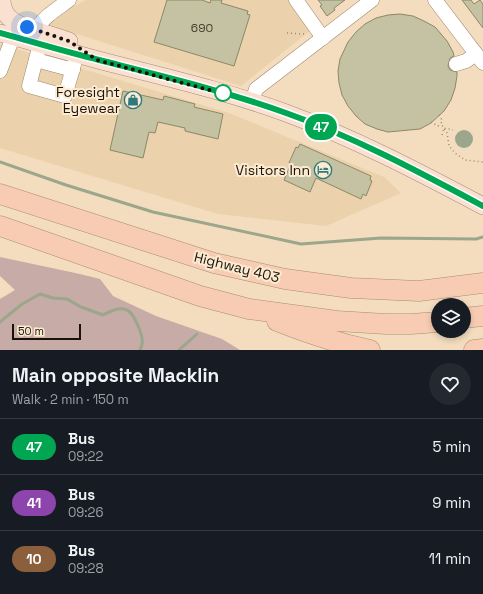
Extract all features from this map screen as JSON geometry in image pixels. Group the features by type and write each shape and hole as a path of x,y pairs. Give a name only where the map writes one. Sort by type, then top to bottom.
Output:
{"highway":[{"name":"Highway 403","path":"0,194 214,263 284,280 351,288 419,291 483,283"},
{"path":"0,226 200,296 249,309 330,320 365,323 411,324 431,323"},
{"path":"351,288 377,282 446,277 483,268"},
{"path":"249,309 311,335 370,350"},
{"path":"471,317 483,316"},
{"path":"474,350 483,349"}],"main road":[{"path":"2,0 4,10 37,45"},
{"path":"7,35 37,45 75,62 97,60 159,75 252,102 304,120 370,148 483,206"},
{"path":"37,45 69,41 97,60"}],"street":[{"path":"69,0 39,24 37,45 29,86 65,96 75,62"},
{"path":"296,0 317,36"},
{"path":"252,102 256,89 317,36 372,0"},
{"path":"435,0 480,58 456,64"},
{"path":"0,71 7,35"}],"path":[{"path":"287,33 317,36"},
{"path":"439,116 442,120 441,124 447,133 449,146 455,153 465,160 483,162"},
{"path":"431,122 438,126 441,124"},
{"path":"444,128 453,130"},
{"path":"442,135 444,128"}],"shaded area":[{"path":"86,0 304,0 321,22 241,86 42,23"},
{"path":"0,44 229,113 384,177 401,193 326,226 218,214 0,148"},
{"path":"460,130 468,130 473,135 471,146 468,148 460,148 455,143 455,135"},
{"path":"0,257 100,279 113,296 156,316 222,339 240,350 0,350 0,299 15,290 0,276"}],"building":[{"path":"167,0 202,0 210,3 211,0 222,0 221,3 248,11 247,14 250,15 234,66 154,42"},
{"path":"318,0 345,0 334,8 335,10 327,16"},
{"path":"462,0 471,0 474,4 480,0 483,4 483,28"},
{"path":"400,14 413,16 435,27 447,41 453,52 454,56 450,58 448,66 450,70 457,72 457,76 451,100 444,111 431,123 420,129 388,132 365,124 356,116 342,95 338,71 340,59 348,42 356,32 365,24 376,18"},
{"path":"123,91 163,100 164,96 195,104 194,107 223,114 218,139 185,131 185,128 158,122 155,133 149,132 143,158 110,150"},
{"name":"Visitors Inn","path":"300,144 371,176 370,180 372,181 366,196 363,194 361,199 316,178 310,192 284,180 296,147 298,148"}],"waterway":[{"path":"0,162 66,185 153,212 301,244 381,238 476,239 483,237"},
{"path":"0,322 22,304 40,294 53,298 67,299 81,307 103,315 115,310 124,309 130,312 138,326 142,341 140,350"},
{"path":"179,350 197,334"}],"bus line":[{"name":"47","path":"0,33 89,58 159,75 237,97 285,113 321,127 397,161 483,206"}],"place":[{"name":"Foresight Eyewear","path":"133,100"},
{"name":"Visitors Inn","path":"323,170"}],"route":[{"path":"27,27 69,41 97,60 159,75 224,94 223,93"}]}
